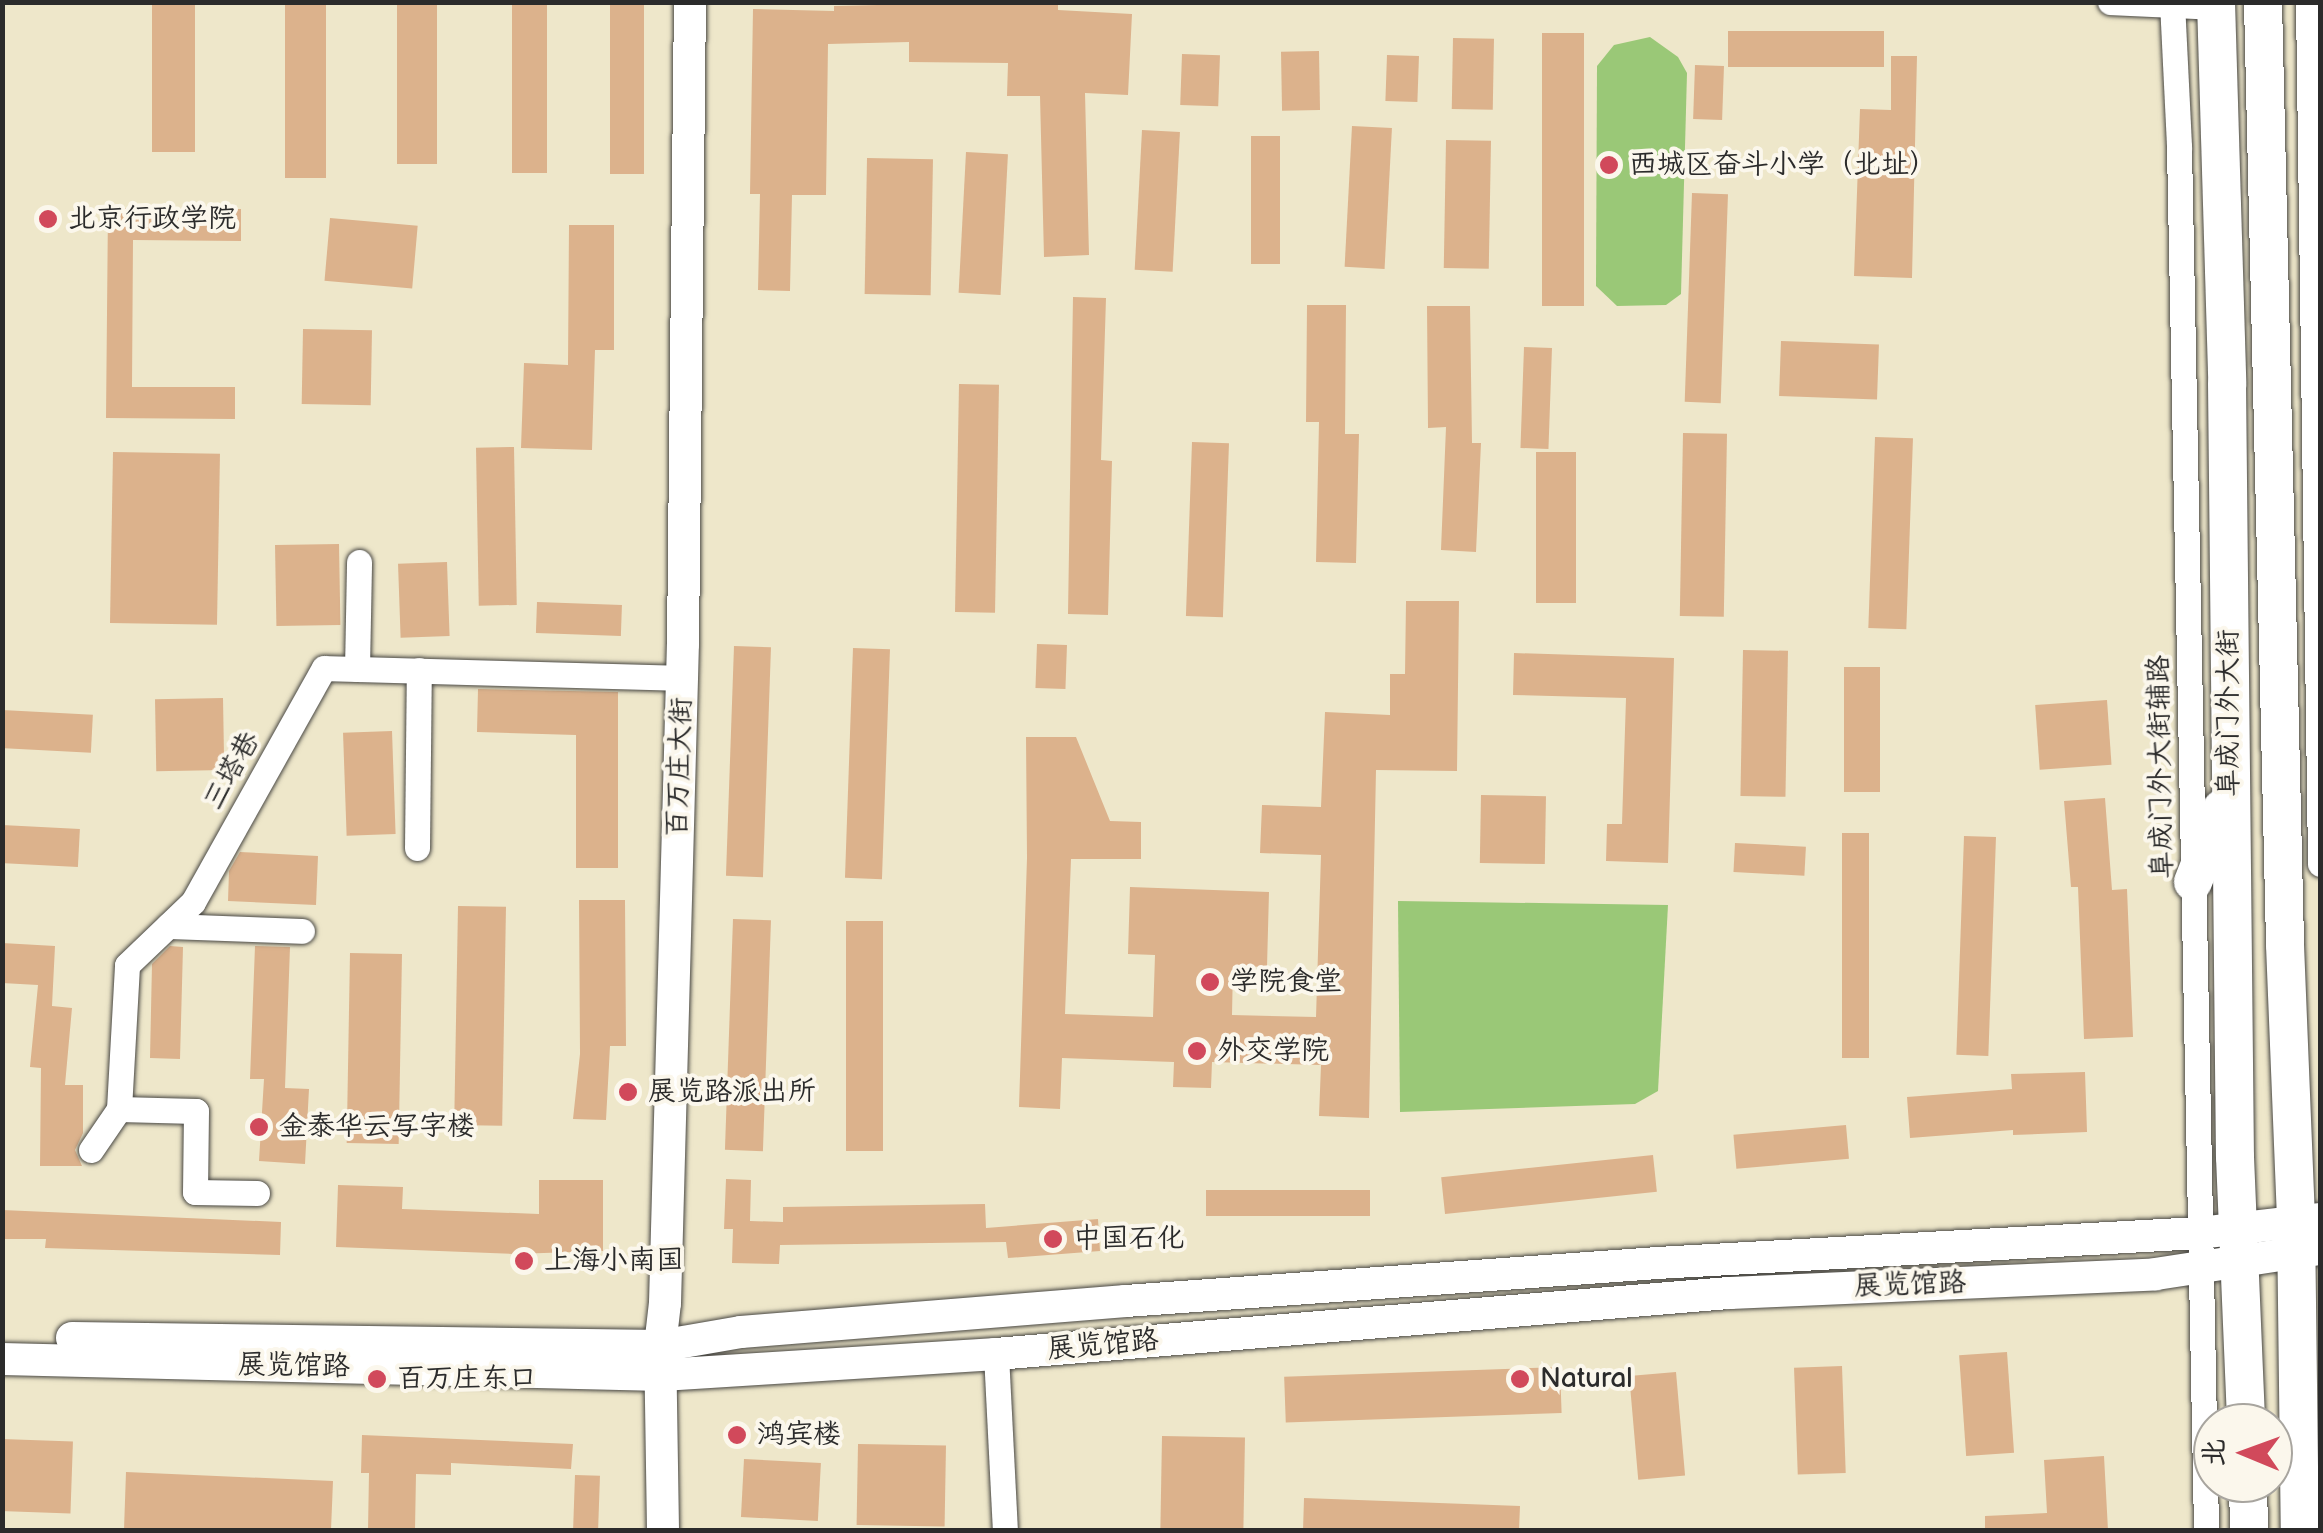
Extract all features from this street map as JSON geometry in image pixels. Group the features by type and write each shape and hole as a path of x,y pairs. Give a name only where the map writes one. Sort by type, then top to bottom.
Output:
{"highway":[{"name":"阜成门外大街","path":"2262,2 2280,739 2308,1220 2300,1530"},
{"name":"阜成门外大街","path":"2216,5 2226,384 2228,792 2245,1403"},
{"path":"2192,882 2228,792"},
{"path":"2248,1503 2249,1530"}],"main road":[{"name":"百万庄大街","path":"663,1530 661,1360 682,678 690,2"},
{"path":"2240,1244 2308,1220"},
{"name":"展览馆路","path":"2,1338 661,1360 741,1332 1657,1262 2199,1232 2240,1244"},
{"name":"展览馆路","path":"2,1359 661,1360 996,1354 1729,1293 2201,1269 2240,1244"}],"street":[{"path":"2110,2 2216,5"},
{"path":"2308,2 2320,864"},
{"name":"阜成门外大街辅路","path":"2172,4 2180,147 2206,1530"},
{"path":"357,669 359,562"},
{"name":"三塔巷","path":"119,1109 127,965 193,902 324,668 682,678"},
{"path":"417,848 419,670"},
{"path":"2280,739 2320,731"},
{"path":"168,926 302,931"},
{"path":"91,1150 119,1109 196,1111 195,1192 257,1193"},
{"path":"996,1354 1005,1530"}],"green space":[{"path":"1650,37 1678,57 1687,73 1681,294 1666,305 1617,306 1596,286 1597,66 1614,45"},
{"path":"1398,901 1668,905 1658,1091 1635,1104 1400,1112"}],"building":[{"path":"152,2 195,2 195,152 152,152"},
{"path":"285,2 326,2 326,178 285,178"},
{"path":"397,2 437,2 437,164 397,164"},
{"path":"512,2 547,2 547,173 512,173"},
{"path":"610,2 644,2 644,174 610,174"},
{"path":"1058,2 1058,10 1132,14 1128,95 1085,93 1089,255 1044,257 1040,96 1007,96 1008,63 909,62 909,42 828,44 826,195 792,195 790,291 758,290 760,194 750,194 753,9 834,11 834,6"},
{"path":"1728,31 1884,31 1884,67 1728,67"},
{"path":"1542,33 1584,33 1584,306 1542,306"},
{"path":"1453,38 1494,39 1493,110 1452,109"},
{"path":"1319,51 1320,110 1282,111 1281,52"},
{"path":"1182,54 1220,55 1218,106 1180,105"},
{"path":"1387,55 1419,56 1417,102 1385,101"},
{"path":"1891,56 1917,56 1912,278 1854,276 1860,109 1891,110"},
{"path":"1695,65 1724,66 1722,120 1693,119"},
{"path":"1352,126 1392,128 1385,269 1345,267"},
{"path":"1142,130 1180,132 1173,272 1135,270"},
{"path":"1251,136 1280,136 1280,264 1251,264"},
{"path":"1446,140 1491,141 1489,269 1444,268"},
{"path":"966,152 1008,154 1001,295 959,293"},
{"path":"867,158 933,159 931,295 865,294"},
{"path":"1692,193 1728,194 1721,403 1685,402"},
{"path":"108,208 241,209 241,241 133,240 132,387 235,387 235,419 106,418"},
{"path":"330,218 418,226 412,288 325,281"},
{"path":"569,225 614,225 614,350 595,350 592,450 521,448 524,363 568,365"},
{"path":"1073,297 1106,298 1101,460 1112,461 1108,615 1068,614"},
{"path":"1307,305 1346,305 1345,434 1359,434 1356,563 1316,562 1319,422 1306,422"},
{"path":"1427,306 1470,306 1472,443 1481,443 1476,552 1441,550 1446,427 1428,428"},
{"path":"303,329 372,330 371,405 302,404"},
{"path":"1781,341 1879,344 1877,399 1779,396"},
{"path":"1524,347 1552,348 1548,449 1520,448"},
{"path":"959,384 999,385 995,613 955,612"},
{"path":"1683,433 1727,434 1724,617 1680,616"},
{"path":"1875,437 1913,438 1906,629 1868,628"},
{"path":"1192,442 1229,443 1223,617 1186,616"},
{"path":"514,447 517,605 479,606 476,448"},
{"path":"113,452 220,454 217,625 110,623"},
{"path":"1536,452 1576,452 1576,603 1536,603"},
{"path":"339,544 340,625 276,626 275,545"},
{"path":"447,562 450,636 401,638 398,564"},
{"path":"1406,601 1459,601 1457,771 1376,770 1369,1118 1319,1116 1321,1065 1212,1062 1211,1088 1173,1087 1174,1062 1062,1058 1060,1109 1019,1107 1027,858 1026,737 1076,737 1110,821 1141,822 1141,859 1071,859 1065,1014 1153,1017 1155,955 1128,954 1130,887 1269,892 1267,967 1233,966 1232,1015 1316,1017 1321,855 1260,853 1262,805 1321,807 1325,712 1390,715 1390,674 1405,674"},
{"path":"537,602 622,605 621,636 536,633"},
{"path":"1037,644 1067,645 1065,689 1035,688"},
{"path":"734,646 771,647 763,877 726,876"},
{"path":"853,648 890,649 882,879 845,878"},
{"path":"1743,650 1788,651 1785,797 1740,796"},
{"path":"1514,653 1674,658 1668,863 1606,861 1607,824 1622,824 1626,698 1513,695"},
{"path":"1844,667 1880,667 1880,792 1844,792"},
{"path":"478,689 618,692 618,868 576,868 576,735 477,732"},
{"path":"223,698 224,770 156,771 155,699"},
{"path":"2107,700 2112,765 2040,770 2035,705"},
{"path":"2,710 93,715 91,753 2,748"},
{"path":"392,731 396,834 347,836 343,733"},
{"path":"1481,795 1546,796 1545,864 1480,863"},
{"path":"2105,798 2112,890 2127,889 2133,1037 2084,1039 2078,887 2071,887 2064,801"},
{"path":"2,825 80,829 78,867 2,863"},
{"path":"1842,833 1869,833 1869,1058 1842,1058"},
{"path":"1964,836 1996,837 1988,1056 1956,1055"},
{"path":"1735,843 1806,847 1804,876 1733,872"},
{"path":"240,852 318,856 316,905 228,901 229,871"},
{"path":"579,900 625,900 626,1046 610,1046 606,1120 573,1119 580,1054"},
{"path":"458,906 506,907 502,1126 454,1125"},
{"path":"733,919 771,920 763,1151 725,1150"},
{"path":"846,921 883,921 883,1151 846,1151"},
{"path":"2,943 55,946 52,1006 72,1008 65,1085 83,1085 83,1133 75,1150 82,1166 40,1166 41,1068 30,1067 38,985 2,983"},
{"path":"170,946 183,947 180,1059 150,1058 152,964"},
{"path":"255,946 290,947 285,1088 309,1089 305,1164 259,1161 264,1079 250,1079"},
{"path":"350,953 402,954 399,1144 347,1143"},
{"path":"2085,1072 2087,1132 2013,1135 2013,1130 1910,1138 1907,1097 2012,1089 2011,1074"},
{"path":"1846,1125 1849,1159 1736,1169 1733,1135"},
{"path":"1653,1155 1657,1192 1445,1214 1441,1177"},
{"path":"726,1179 751,1180 750,1221 783,1222 783,1207 985,1204 986,1228 1098,1219 1100,1251 1008,1258 1006,1242 780,1245 779,1264 732,1263 733,1229 724,1229"},
{"path":"539,1180 603,1180 603,1251 514,1254 336,1247 338,1185 403,1187 402,1209 539,1214"},
{"path":"1206,1190 1370,1190 1370,1216 1206,1216"},
{"path":"2,1210 281,1222 280,1255 45,1248 46,1239 2,1239"},
{"path":"2007,1352 2014,1453 1966,1456 1959,1355"},
{"path":"1842,1366 1846,1473 1798,1475 1794,1368"},
{"path":"1560,1367 1562,1413 1286,1423 1284,1377"},
{"path":"1676,1372 1685,1476 1638,1480 1629,1376"},
{"path":"362,1435 573,1444 571,1469 451,1463 451,1475 416,1474 415,1530 368,1530 369,1473 361,1473"},
{"path":"1162,1436 1245,1437 1243,1530 1160,1530"},
{"path":"2,1439 73,1441 70,1513 2,1511"},
{"path":"858,1444 946,1446 945,1527 857,1525"},
{"path":"2104,1456 2108,1530 1985,1530 1985,1516 2047,1513 2044,1460"},
{"path":"744,1459 821,1463 818,1521 741,1517"},
{"path":"126,1472 333,1481 331,1530 124,1530"},
{"path":"575,1475 600,1476 598,1530 573,1530"},
{"path":"1304,1498 1520,1506 1519,1530 1303,1530"}],"place":[{"name":"西城区奋斗小学（北址）","path":"1609,165"},
{"name":"北京行政学院","path":"48,219"},
{"name":"学院食堂","path":"1210,982"},
{"name":"外交学院","path":"1197,1051"},
{"name":"展览路派出所","path":"628,1092"},
{"name":"金泰华云写字楼","path":"259,1127"},
{"name":"中国石化","path":"1053,1239"},
{"name":"上海小南国","path":"524,1261"},
{"name":"百万庄东口","path":"377,1379"},
{"name":"Natural","path":"1520,1379"},
{"name":"鸿宾楼","path":"737,1435"}]}
